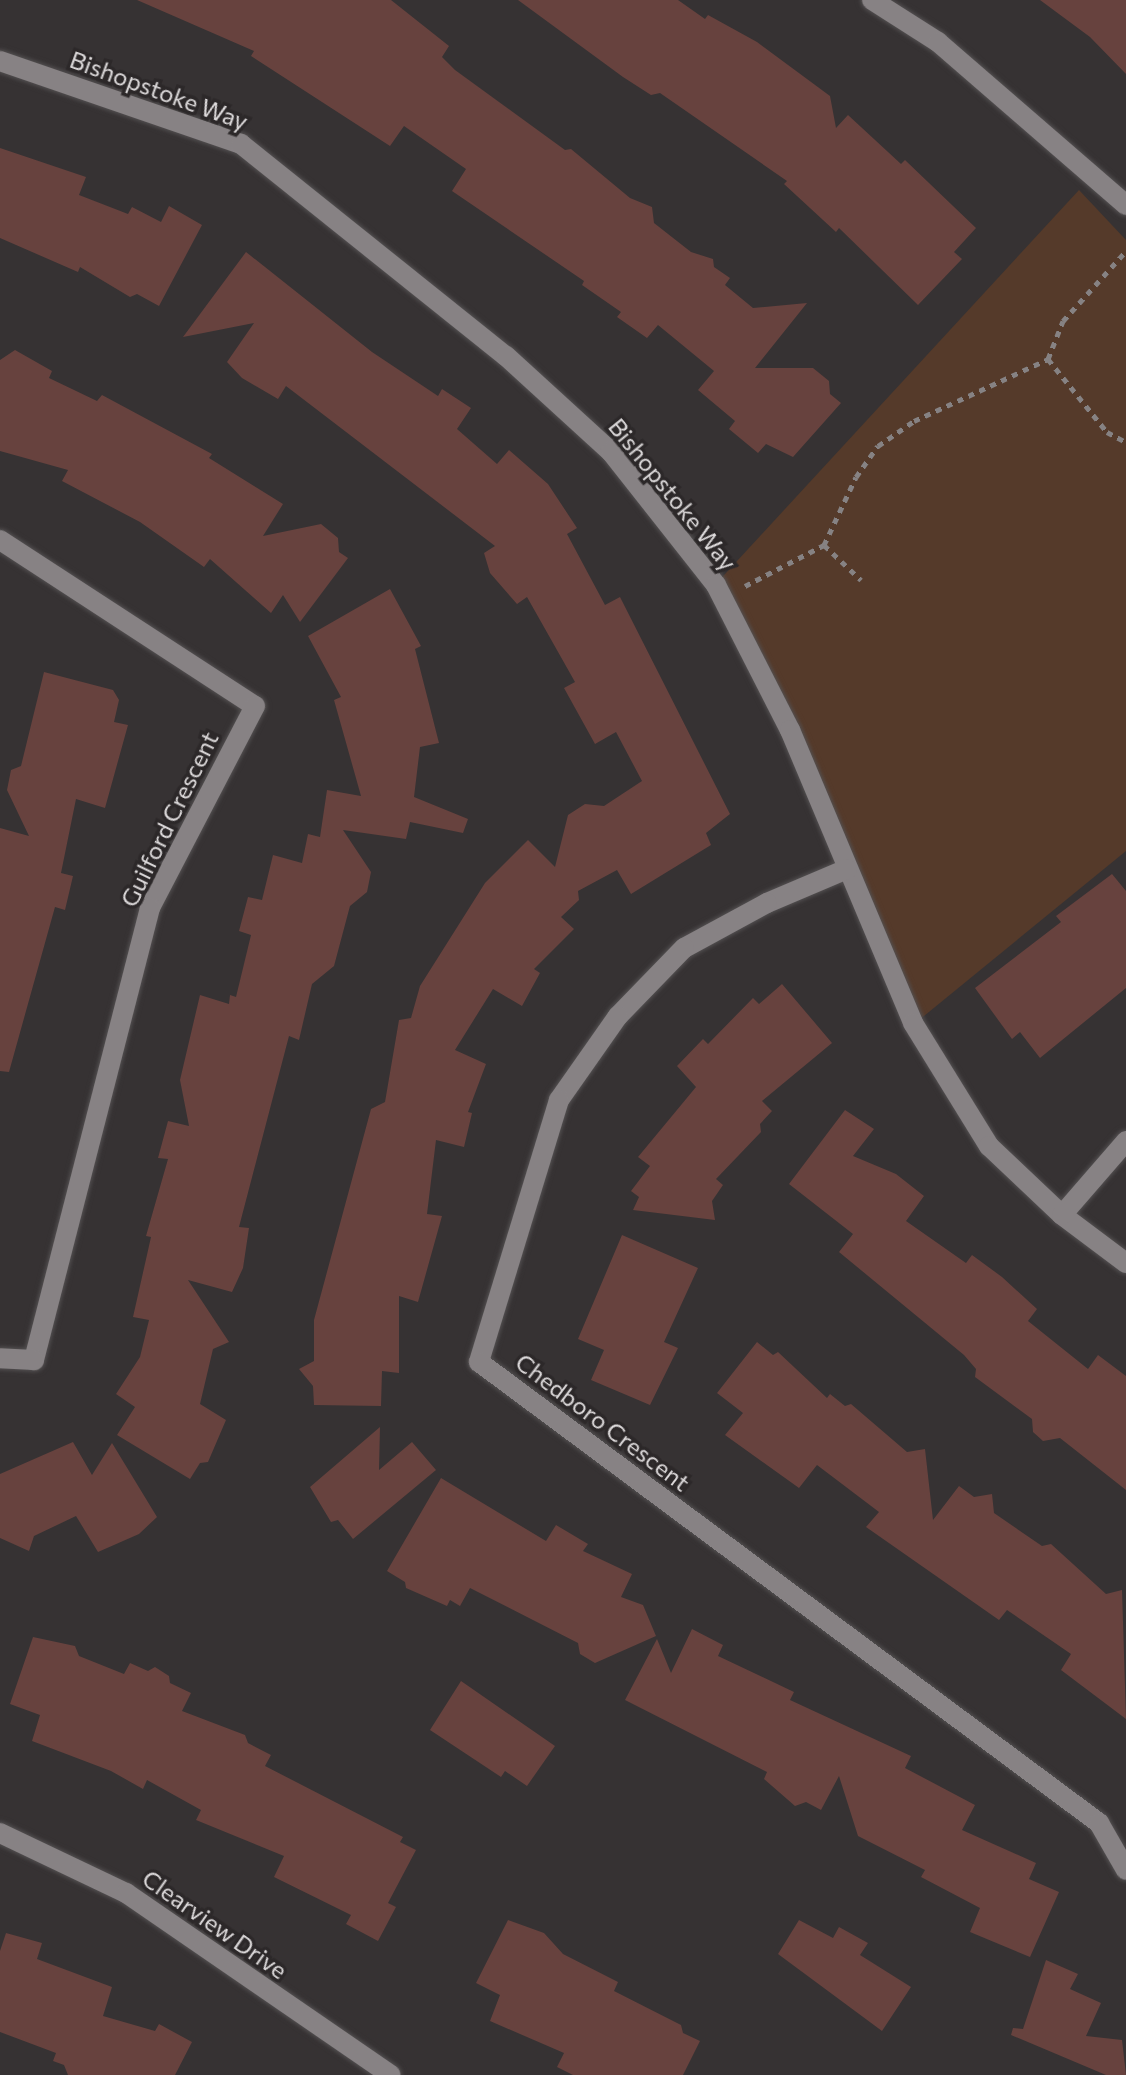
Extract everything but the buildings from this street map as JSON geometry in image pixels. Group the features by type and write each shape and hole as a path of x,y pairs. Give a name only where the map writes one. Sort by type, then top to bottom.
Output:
{"street":[{"path":"872,0 938,42 1126,205"},
{"name":"Bishopstoke Way","path":"0,61 241,144 506,356 611,452 722,598 790,730 921,1036 989,1146 1062,1215 1126,1263"},
{"name":"Guilford Crescent","path":"0,540 255,706 150,908 34,1360 0,1358"},
{"name":"Chedboro Crescent","path":"847,869 767,903 684,948 618,1016 559,1100 479,1362 1099,1823 1126,1870"},
{"path":"1062,1215 1126,1141"},
{"name":"Clearview Drive","path":"0,1833 126,1893 391,2075"}],"path":[{"path":"722,598 824,545 856,477 878,446 914,421 1048,359 1063,321 1126,251"},
{"path":"1048,359 1107,432 1126,442"},
{"path":"824,545 861,580"}],"shaded area":[{"path":"1079,190 1126,240 1126,851 913,1025 714,586"}]}
